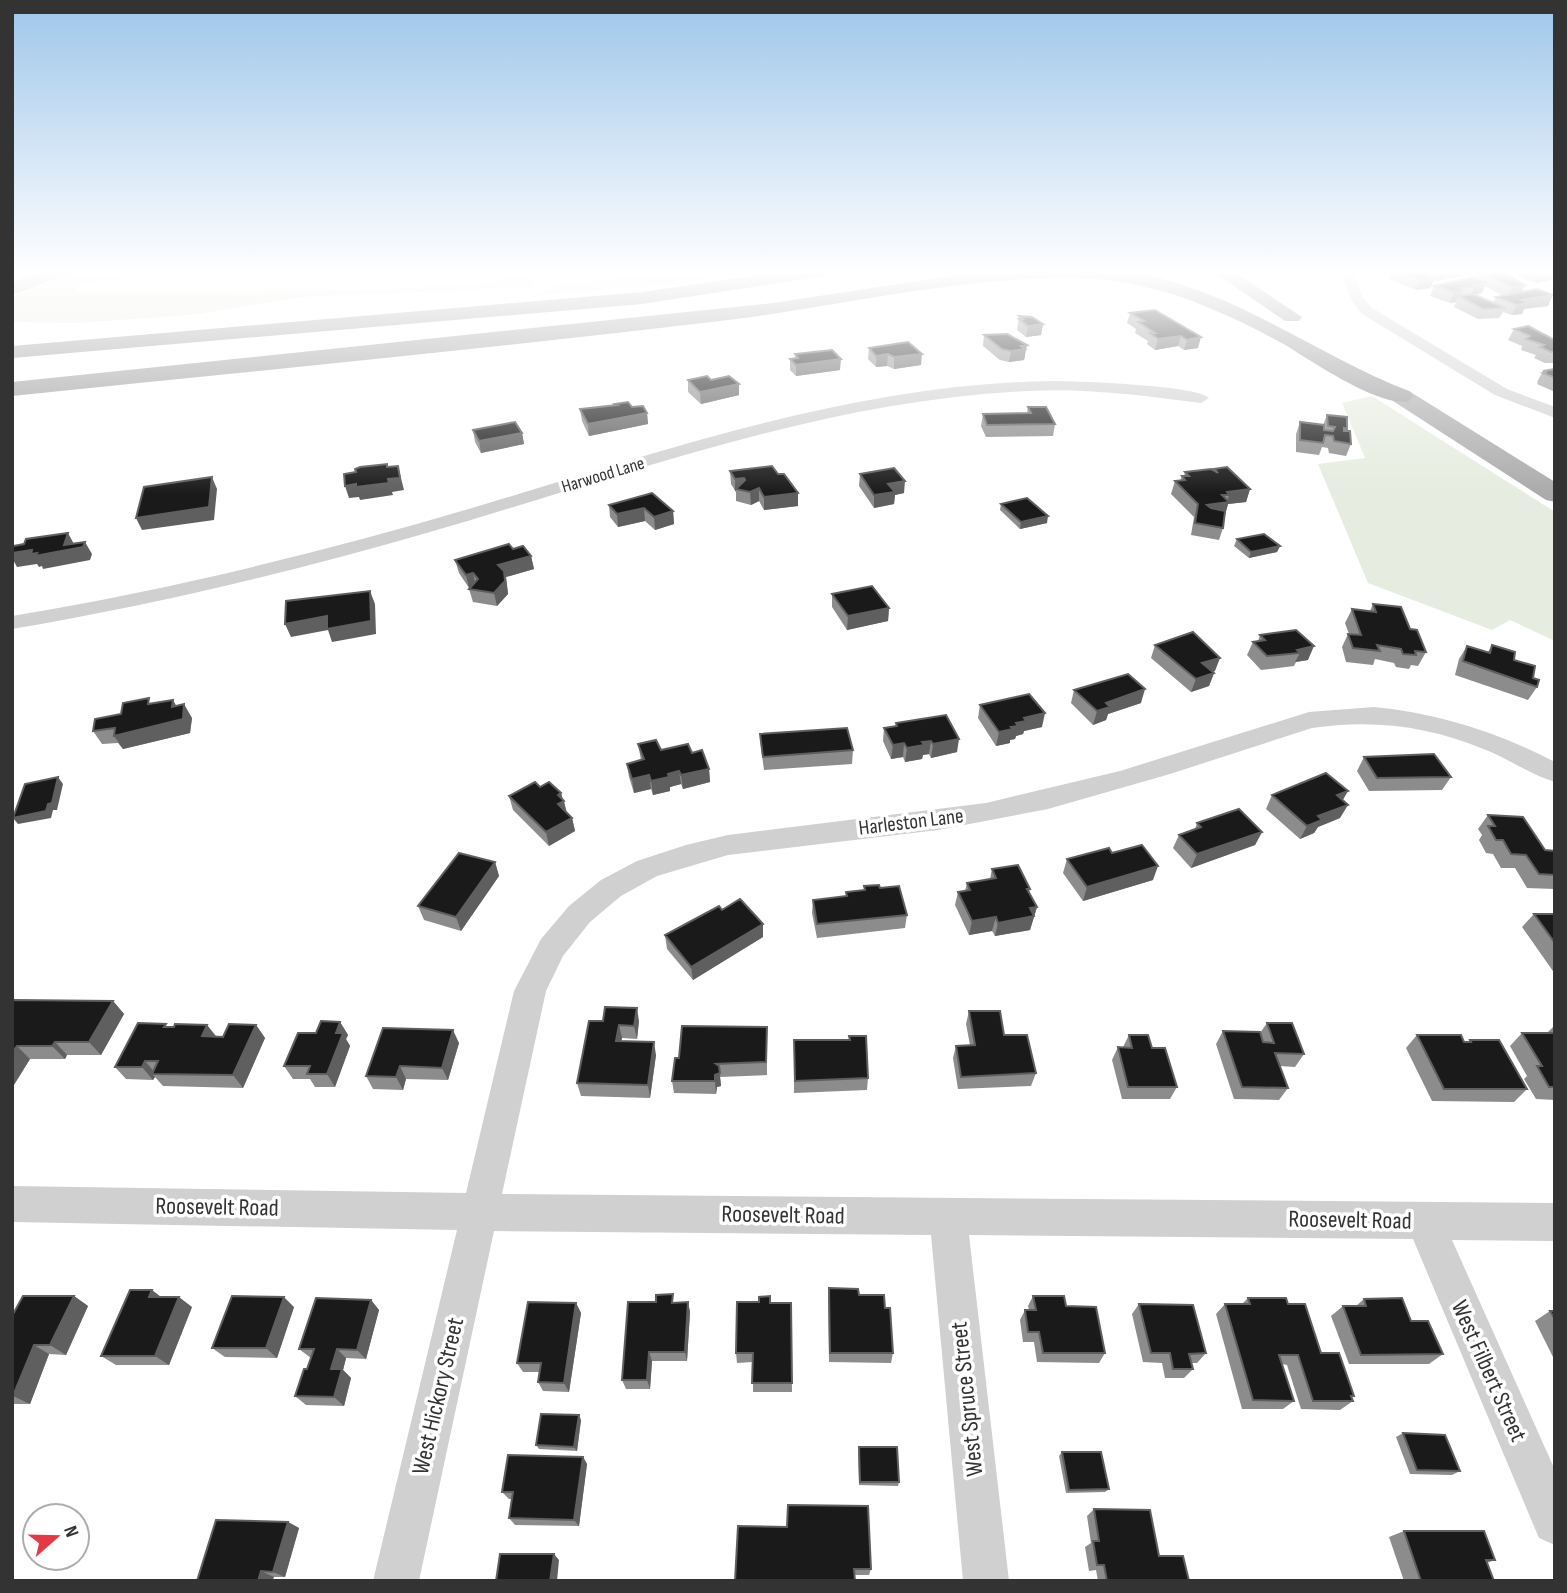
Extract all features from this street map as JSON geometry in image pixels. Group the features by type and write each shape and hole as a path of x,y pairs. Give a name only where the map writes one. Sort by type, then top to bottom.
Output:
{"highway":[{"path":"12,352 89,345"},
{"path":"12,365 239,345"},
{"path":"12,389 423,345"},
{"path":"1298,345 1348,374 1401,396"},
{"path":"1312,345 1401,396"},
{"path":"1328,345 1401,396"},
{"path":"1337,345 1376,370 1401,396"}],"main road":[{"path":"1401,396 1555,494"}],"street":[{"path":"1424,345 1501,392 1555,413"},
{"name":"Harwood Lane","path":"12,623 174,593 253,574 425,528 723,439 866,405 952,392 1040,386 1097,387 1201,398"},
{"name":"Harleston Lane","path":"480,1212 530,991 537,973 560,937 576,919 615,886 655,864 726,844 941,820 1009,808 1078,792 1309,720 1353,713 1395,715 1452,727 1502,745 1555,773"},
{"name":"Roosevelt Road","path":"13,1205 1555,1222"},
{"name":"West Hickory Street","path":"396,1581 480,1212"},
{"name":"West Spruce Street","path":"948,1216 986,1581"},
{"name":"West Filbert Street","path":"1424,1221 1555,1522"}],"shaded area":[{"path":"1372,396 1555,512 1555,641 1510,620 1492,630 1368,583 1318,464 1365,458 1342,403"}],"building":[{"path":"912,345 922,354 876,356 869,348"},
{"path":"997,345 1025,345 1021,346 1025,349 1002,349"},
{"path":"1555,345 1555,352 1551,352 1540,347"},
{"path":"832,350 841,359 796,365 790,359 798,358 795,354"},
{"path":"1555,369 1555,378 1543,373 1547,372 1543,371"},
{"path":"707,376 711,380 729,376 739,384 700,392 688,380"},
{"path":"628,402 632,407 643,406 647,413 588,424 580,409 617,405 615,404"},
{"path":"1028,407 1046,407 1055,424 987,425 983,414 1031,413"},
{"path":"1327,415 1347,417 1347,429 1344,428 1344,431 1350,431 1351,444 1334,441 1333,436 1325,435 1323,443 1300,440 1300,422 1324,425 1324,430 1333,431 1335,427 1328,426"},
{"path":"515,422 522,433 479,441 473,430"},
{"path":"387,464 387,467 398,466 400,478 388,479 389,483 345,486 344,474 356,472 355,469 360,467"},
{"path":"772,466 778,474 784,474 798,493 764,497 759,488 750,492 736,489 745,480 735,479 730,471"},
{"path":"1227,467 1250,489 1227,492 1229,495 1222,495 1229,502 1207,505 1225,511 1223,528 1195,523 1198,504 1175,481 1185,480 1182,476 1189,476 1185,472 1211,469 1218,473 1214,469"},
{"path":"894,468 905,481 888,484 895,492 874,495 860,474"},
{"path":"212,477 209,507 136,518 144,487"},
{"path":"652,493 673,511 654,517 644,508 617,514 609,505"},
{"path":"1027,498 1048,516 1021,522 1001,504"},
{"path":"68,533 64,545 85,542 83,547 35,556 37,553 31,554 32,550 12,553 13,546 24,544 26,539"},
{"path":"1264,534 1280,546 1251,552 1237,539"},
{"path":"509,544 513,549 523,546 531,556 498,565 504,571 505,581 494,593 469,589 478,579 473,573 466,575 455,560"},
{"path":"872,586 889,608 848,616 832,594"},
{"path":"370,591 371,621 327,629 327,616 285,624 286,601"},
{"path":"1373,604 1401,607 1410,629 1417,630 1426,652 1415,651 1416,655 1403,654 1401,649 1377,645 1380,651 1353,648 1348,634 1361,635 1352,609 1376,612"},
{"path":"1296,630 1314,646 1297,650 1300,653 1267,656 1253,642 1265,640 1260,635"},
{"path":"1193,632 1220,658 1202,663 1214,673 1196,679 1155,645"},
{"path":"1492,645 1515,652 1514,660 1535,666 1533,678 1539,680 1537,687 1463,661 1467,646 1490,653"},
{"path":"1128,674 1145,689 1106,703 1110,707 1097,711 1074,690"},
{"path":"1029,694 1045,713 1024,718 1026,721 1016,723 1018,726 1011,727 1013,729 999,732 980,705"},
{"path":"149,698 148,704 173,700 172,707 184,704 183,719 114,736 115,728 93,731 95,719 121,714 123,703"},
{"path":"946,715 959,739 933,744 931,741 922,742 924,745 907,748 904,743 893,745 884,728 897,726 896,723"},
{"path":"847,728 853,750 763,757 760,734"},
{"path":"656,740 661,750 688,744 692,753 702,750 709,769 681,775 679,771 668,774 669,777 651,781 649,775 632,779 627,764 644,759 638,744"},
{"path":"1434,754 1451,777 1377,778 1364,757"},
{"path":"1326,773 1348,791 1337,795 1348,805 1318,816 1322,820 1307,826 1272,795"},
{"path":"58,777 52,803 48,804 46,811 13,818 25,784"},
{"path":"535,782 540,787 549,782 561,793 558,795 564,801 558,804 572,818 546,832 509,796"},
{"path":"1239,809 1262,832 1197,854 1179,835 1201,827 1197,823"},
{"path":"1488,815 1523,817 1545,850 1555,851 1555,875 1539,874 1526,855 1511,854 1503,840 1496,840 1488,826 1495,826"},
{"path":"1142,845 1158,866 1087,887 1067,859 1109,848 1112,853"},
{"path":"459,853 495,862 456,917 418,906"},
{"path":"1018,865 1037,907 1030,908 1034,916 998,923 996,917 972,921 958,892 970,890 967,883 996,878 992,869"},
{"path":"879,885 880,888 899,886 907,915 817,924 813,900 847,896 846,892 865,890 864,886"},
{"path":"740,899 763,924 691,967 665,935 719,906 722,910"},
{"path":"1534,914 1555,914 1555,943"},
{"path":"12,1000 113,1001 89,1042 17,1046 12,1053"},
{"path":"605,1007 637,1008 634,1026 619,1025 616,1041 654,1042 648,1085 577,1083 589,1021 603,1021"},
{"path":"969,1011 1000,1011 1004,1035 1027,1035 1036,1073 961,1077 956,1046 975,1045"},
{"path":"321,1021 340,1022 336,1033 343,1033 327,1074 307,1074 310,1066 284,1066 298,1033 316,1033"},
{"path":"138,1023 166,1024 164,1027 174,1027 175,1024 207,1025 202,1036 223,1037 229,1024 256,1025 233,1075 152,1074 158,1061 145,1061 142,1067 115,1067"},
{"path":"1267,1023 1292,1023 1304,1054 1275,1053 1288,1088 1242,1087 1223,1031 1260,1032 1263,1042 1274,1043"},
{"path":"682,1026 767,1027 766,1062 716,1064 720,1073 715,1075 715,1081 672,1081 675,1058 679,1058"},
{"path":"383,1028 453,1030 442,1068 400,1066 396,1077 366,1076"},
{"path":"1522,1033 1555,1033 1555,1087 1549,1087 1537,1066 1542,1066"},
{"path":"1129,1035 1148,1035 1152,1048 1165,1048 1177,1087 1128,1087 1118,1047 1132,1048"},
{"path":"1417,1035 1461,1035 1464,1042 1499,1040 1527,1089 1444,1089"},
{"path":"849,1036 866,1036 868,1078 795,1081 794,1040 850,1040"},
{"path":"829,1288 858,1289 859,1295 884,1295 885,1308 890,1308 893,1353 830,1353"},
{"path":"130,1290 152,1290 149,1297 179,1297 155,1356 101,1356"},
{"path":"673,1294 672,1303 688,1302 685,1352 649,1352 647,1380 622,1380 628,1302 656,1302 656,1295"},
{"path":"23,1296 74,1296 50,1345 34,1345 12,1396 12,1316"},
{"path":"232,1296 284,1297 266,1348 212,1348"},
{"path":"770,1296 770,1303 791,1303 792,1383 752,1383 753,1353 736,1353 737,1302 759,1302 759,1297"},
{"path":"1033,1296 1064,1296 1066,1306 1096,1307 1105,1353 1043,1353 1039,1332 1028,1332 1025,1310 1036,1310"},
{"path":"316,1298 371,1300 357,1350 337,1349 331,1369 342,1369 334,1397 295,1396 314,1349 299,1349"},
{"path":"1248,1298 1286,1298 1288,1304 1305,1304 1321,1353 1339,1353 1354,1396 1351,1396 1353,1401 1313,1401 1298,1355 1279,1355 1294,1401 1253,1400 1225,1304 1250,1304"},
{"path":"1402,1298 1411,1321 1428,1321 1443,1354 1361,1355 1343,1306 1366,1306 1364,1299"},
{"path":"528,1302 576,1303 564,1383 538,1382 541,1363 517,1363"},
{"path":"1139,1304 1193,1305 1206,1353 1189,1354 1193,1369 1173,1369 1170,1353 1151,1353"},
{"path":"541,1414 579,1415 574,1447 536,1445"},
{"path":"1403,1433 1445,1435 1460,1471 1417,1470"},
{"path":"859,1447 897,1447 899,1482 860,1482"},
{"path":"1062,1452 1101,1452 1109,1489 1069,1490"},
{"path":"508,1455 583,1457 574,1520 509,1518 513,1492 502,1492"},
{"path":"788,1505 868,1506 871,1569 854,1569 855,1581 735,1581 738,1526 787,1527"},
{"path":"1094,1509 1150,1510 1159,1556 1183,1556 1189,1581 1107,1581 1104,1565 1097,1565 1093,1541 1099,1541"},
{"path":"216,1520 288,1522 273,1572 261,1571 258,1581 197,1581"},
{"path":"1404,1531 1484,1531 1495,1560 1486,1560 1494,1581 1421,1581"},
{"path":"500,1554 554,1554 550,1581 496,1581"}]}
